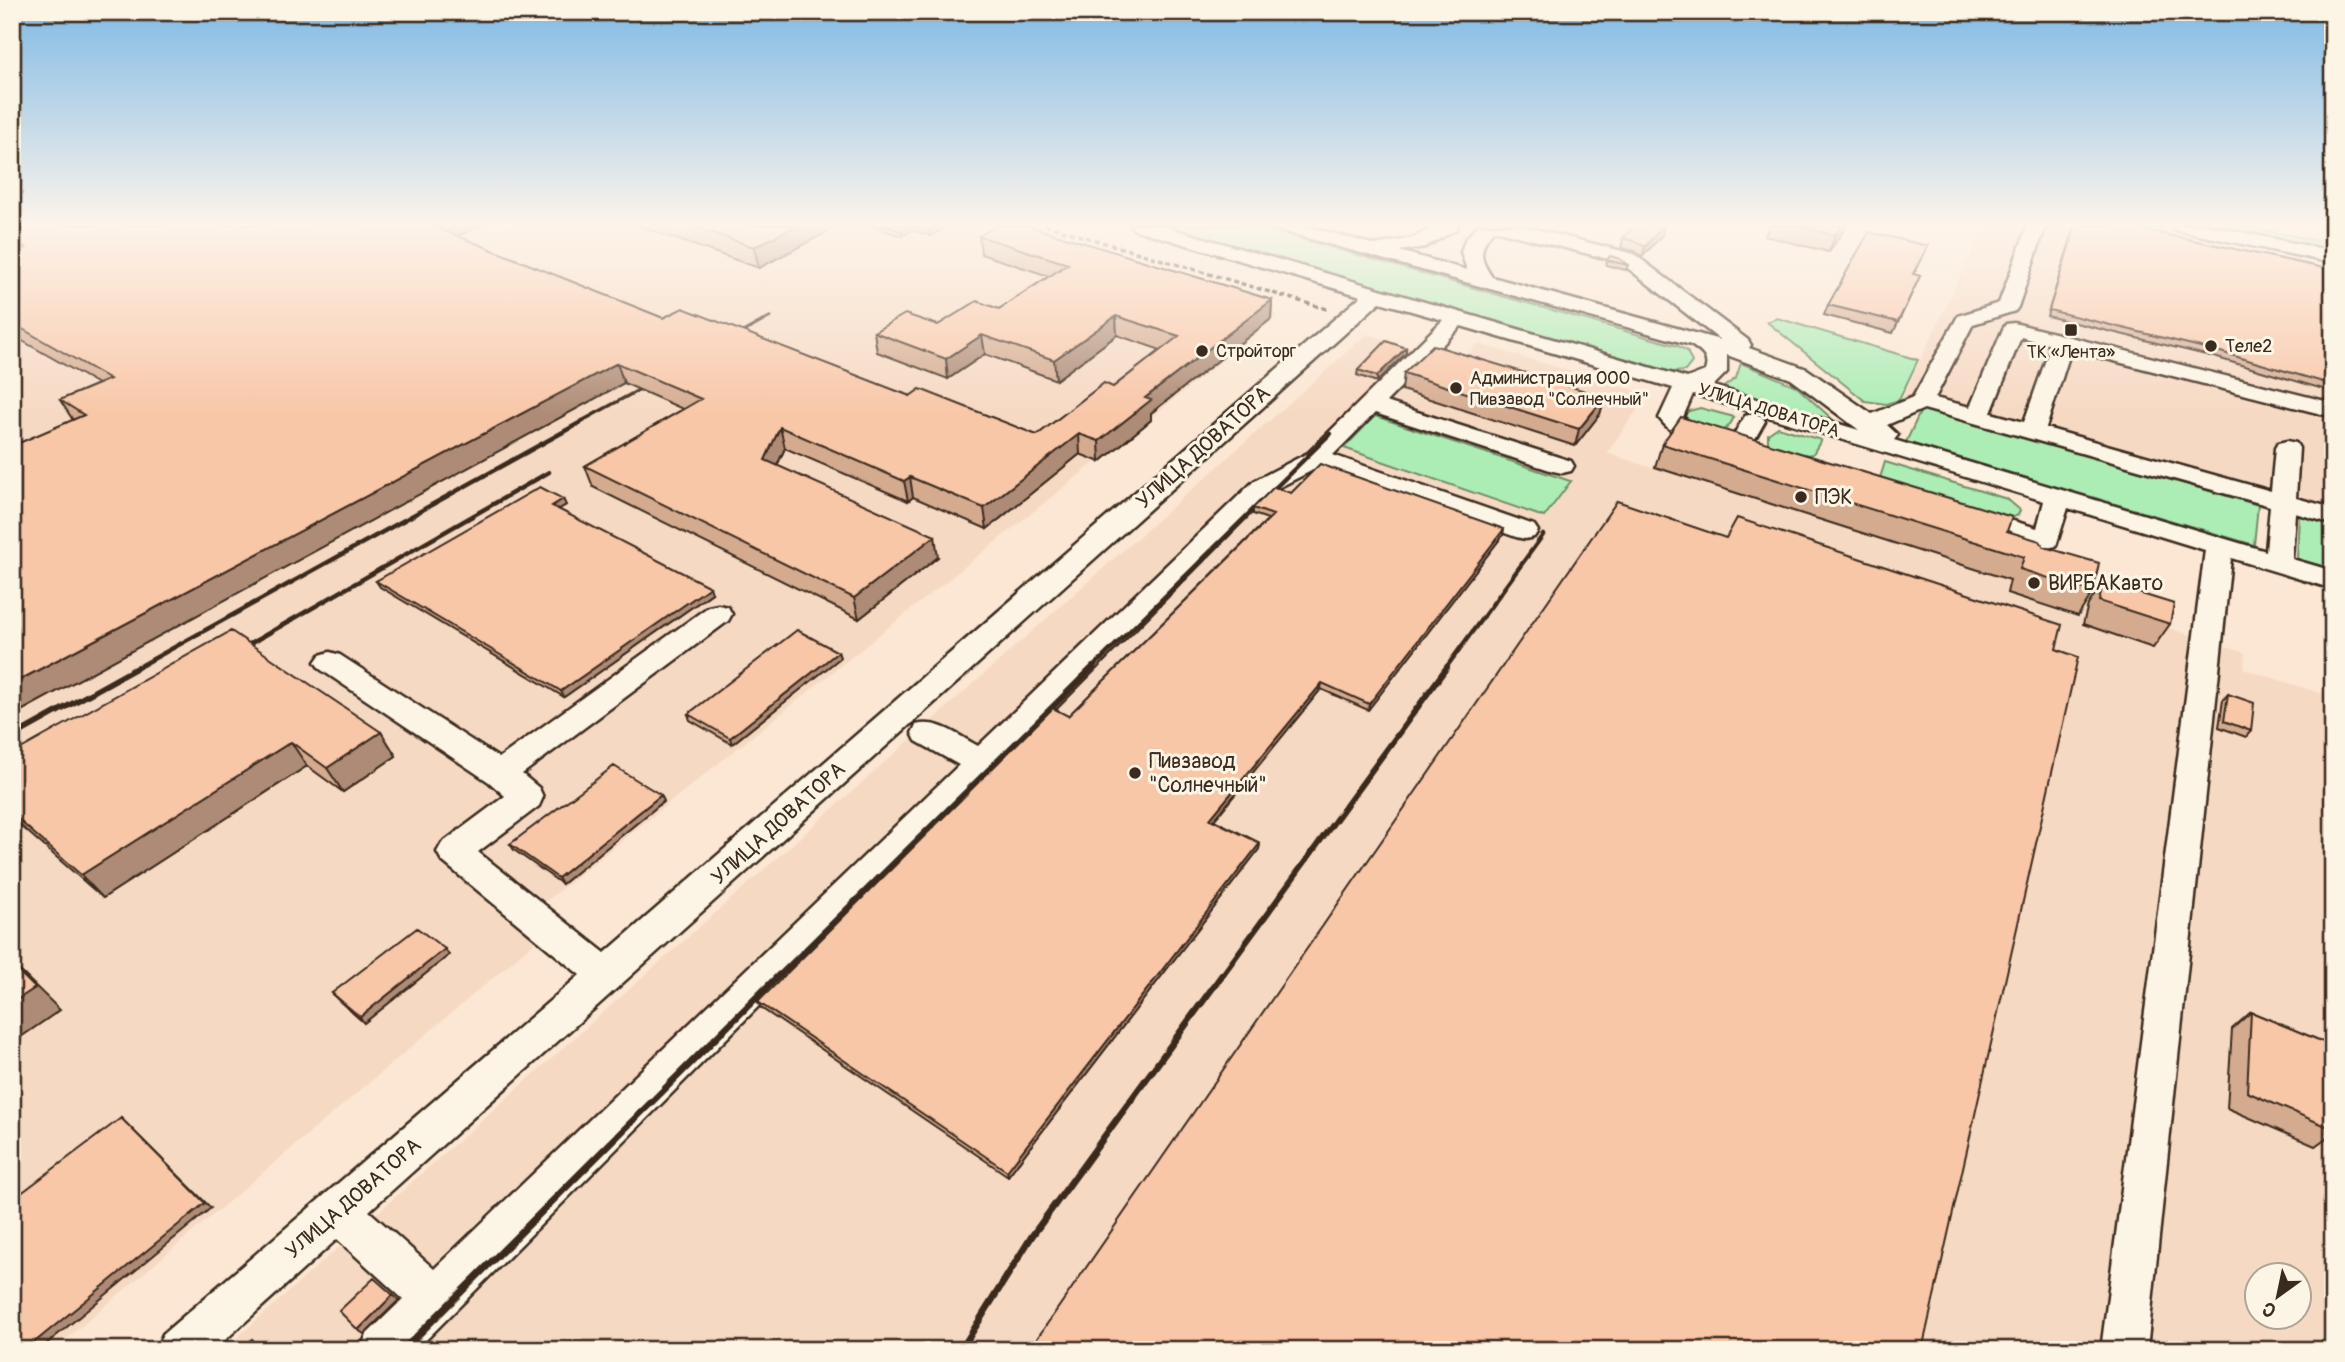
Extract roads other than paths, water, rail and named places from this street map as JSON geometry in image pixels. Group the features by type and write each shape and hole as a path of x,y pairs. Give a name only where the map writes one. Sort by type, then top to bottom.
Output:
{"street":[{"name":"УЛИЦА ДОВАТОРА","path":"1357,289 2333,580"},
{"name":"УЛИЦА ДОВАТОРА","path":"1513,289 1754,356 1800,374 1868,425 1920,455"},
{"path":"1667,289 1754,356"},
{"path":"1868,425 1922,401 1965,320 2008,307 2014,289"},
{"name":"УЛИЦА ДОВАТОРА","path":"179,1350 1376,294"},
{"path":"383,1350 1263,486 1317,458 1457,318"},
{"path":"1978,417 2014,329 2333,410"},
{"path":"1696,339 1715,352 1719,366 1716,374 1709,380 1686,385 1671,418 1683,429 1765,454"},
{"path":"2033,432 2063,342"},
{"path":"2278,563 2290,399"},
{"path":"1922,401 2333,516"},
{"path":"1370,404 1562,466"},
{"path":"1739,446 1754,421"},
{"path":"1317,458 1525,531"},
{"path":"1944,509 2050,553 2058,497"},
{"path":"2124,1350 2219,546"},
{"path":"500,774 718,614"},
{"path":"330,662 500,774 527,797 454,852 606,975"},
{"path":"927,733 982,762"},
{"path":"337,1211 435,1299"}],"railway":[{"path":"729,340 770,317"},
{"path":"580,422 655,381"},
{"path":"135,669 583,421"},
{"path":"1091,669 1330,434"},
{"path":"234,653 549,472"},
{"path":"1445,669 1543,535"},
{"path":"12,737 138,667"},
{"path":"778,977 1093,667"},
{"path":"1221,977 1447,667"},
{"path":"403,1350 779,975"},
{"path":"961,1350 1032,1236 1222,975"}],"place":[{"name":"ТК «Лента»","path":"2071,330"},
{"name":"Теле2","path":"2211,346"},
{"name":"Стройторг","path":"1202,351"},
{"name":"Администрация ООО Пивзавод \"Солнечный\"","path":"1456,388"},
{"name":"ПЭК","path":"1801,497"},
{"name":"ВИРБАКавто","path":"2034,583"},
{"name":"Пивзавод \"Солнечный\"","path":"1135,773"}]}
